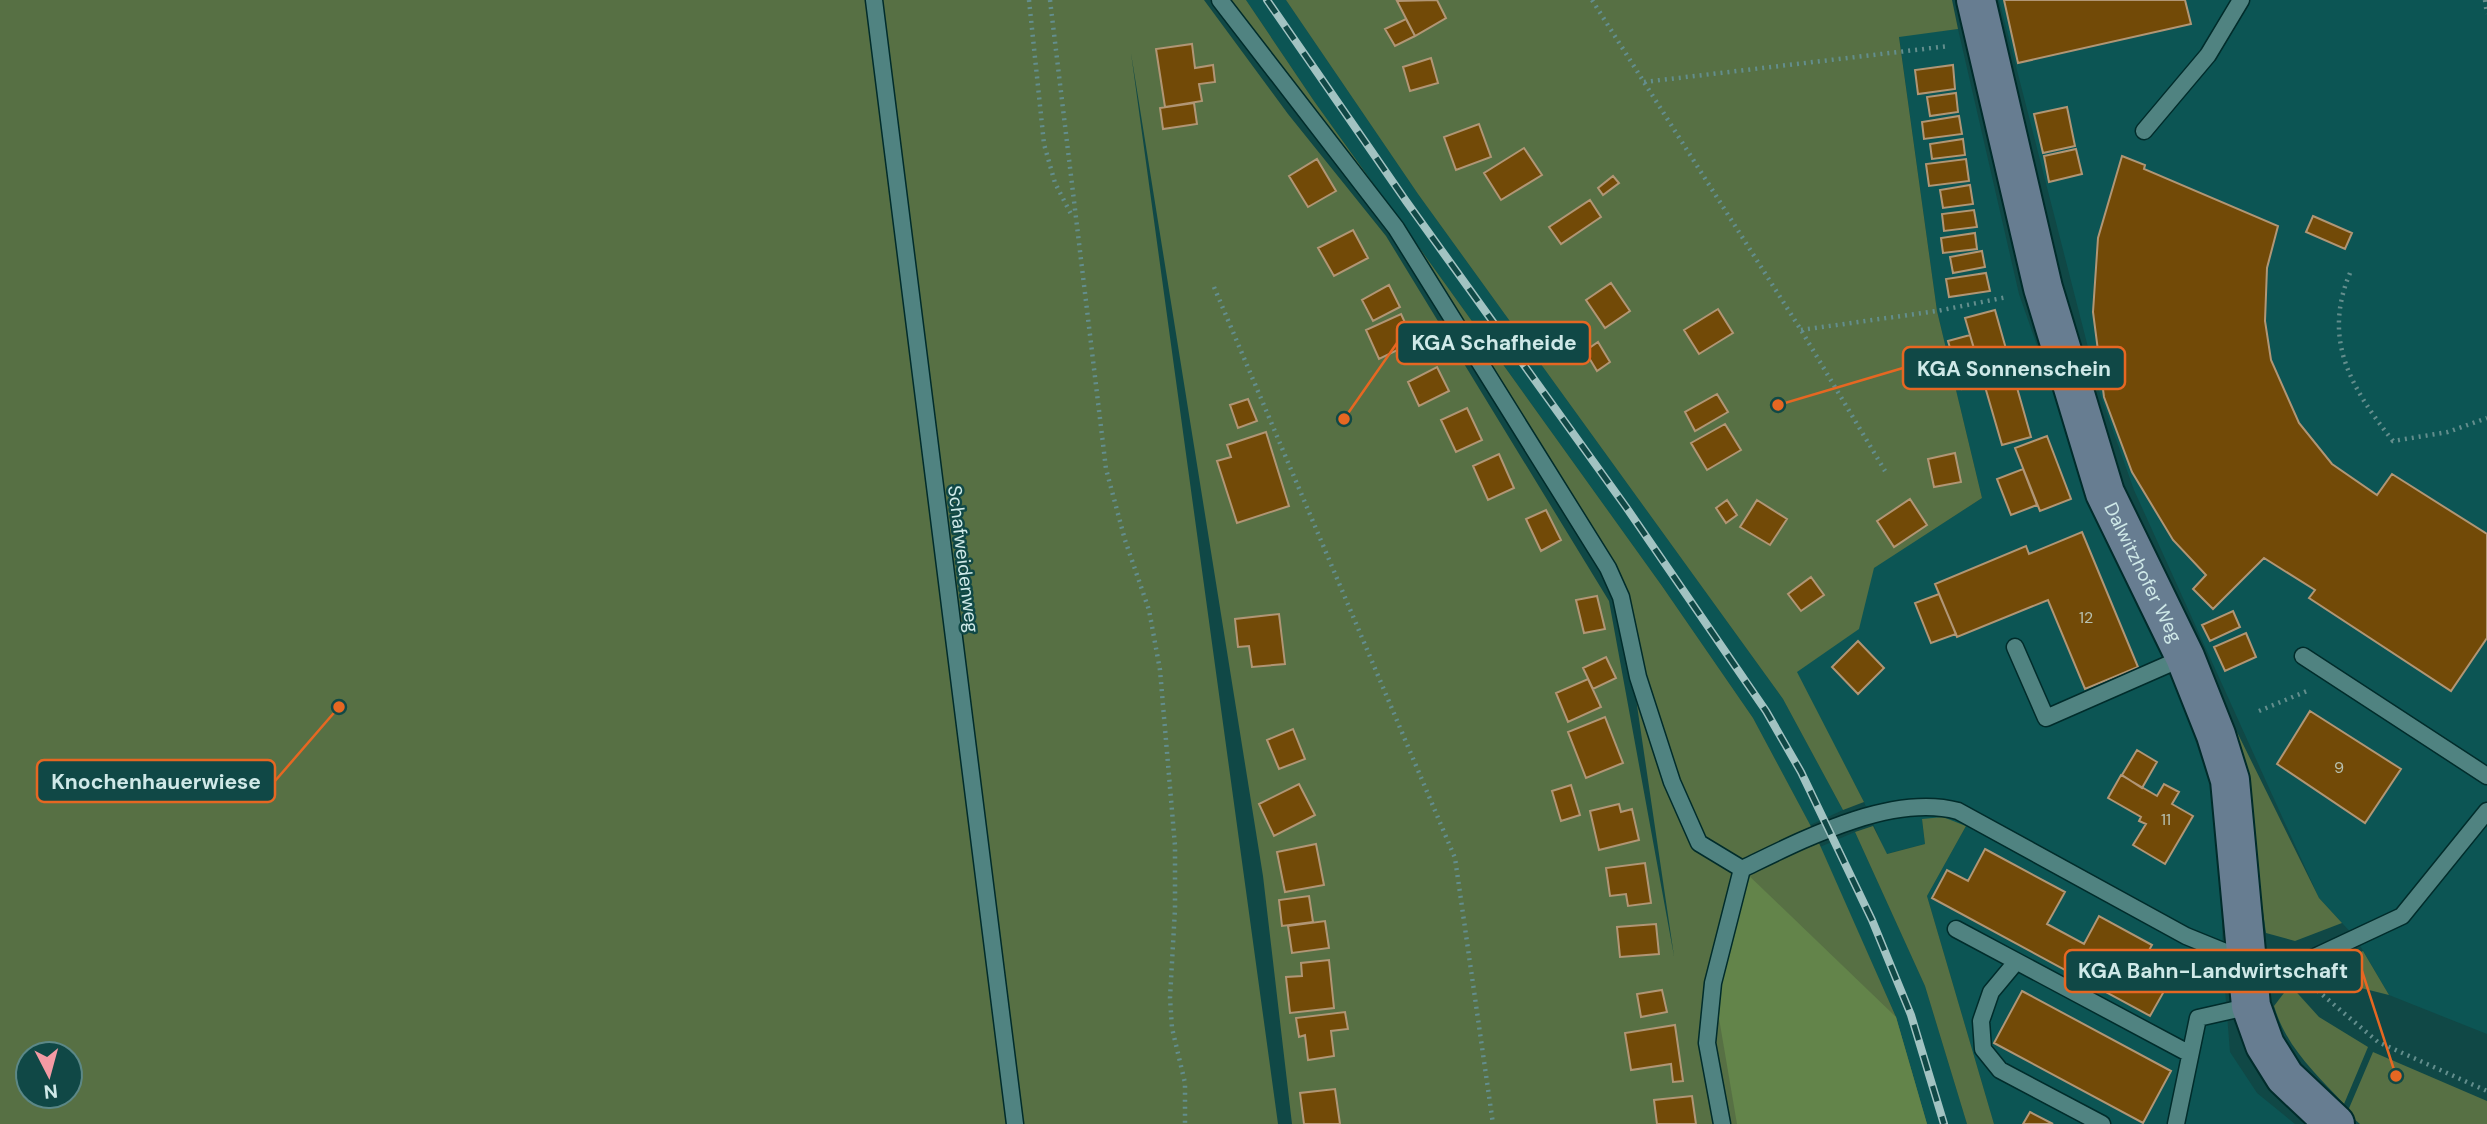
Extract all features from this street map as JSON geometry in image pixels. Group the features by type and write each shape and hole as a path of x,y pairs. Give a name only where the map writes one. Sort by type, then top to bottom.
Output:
{"street":[{"name":"Dalwitzhofer Weg","path":"1976,0 2043,288 2105,493 2185,657 2216,735 2230,780 2251,1006 2265,1045 2285,1077 2335,1124"}],"lane":[{"name":"Schafweidenweg","path":"874,0 1015,1124"},
{"path":"1220,0 1396,228 1608,568 1621,597 1638,677 1672,782 1699,843 1742,869"},
{"path":"2144,131 2208,55 2241,0"},
{"path":"2015,647 2046,718 2185,657"},
{"path":"2303,656 2487,776"},
{"path":"1742,869 1829,828 1918,805 1938,805 1973,817 2186,936 2245,960 2291,968 2402,916 2487,811"},
{"path":"1722,1124 1707,1043 1713,983 1742,869"},
{"path":"1956,929 2190,1054"},
{"path":"2016,962 1991,992 1981,1021 1983,1049 2000,1070 2102,1124"},
{"path":"2176,1124 2198,1018 2251,1006"}],"path":[{"path":"1029,0 1044,144 1055,183 1073,218"},
{"path":"1050,0 1073,218 1106,469 1125,540 1149,610 1160,670 1175,846 1171,1018 1185,1083 1185,1124"},
{"path":"1592,0 1801,330 1885,471"},
{"path":"2486,0 2487,14"},
{"path":"1644,82 1985,42"},
{"path":"2350,273 2339,299 2339,343 2355,388 2393,441 2448,432 2487,418"},
{"path":"1214,287 1455,858 1493,1124"},
{"path":"1801,330 1937,311 2043,288"},
{"path":"2259,711 2338,679"},
{"path":"2291,968 2378,1042 2487,1091"}],"shaded area":[{"path":"1246,0 1286,0 1418,194 1783,699 1843,810 1810,825 1753,718 1662,586 1314,101"},
{"path":"1999,0 2487,0 2487,1034 2389,995 2355,937 2319,898 2134,490 2100,394"},
{"path":"1958,29 2019,294 2094,509 2176,681 2210,785 2220,837 2223,964 2230,1052 2257,1093 2295,1124 1994,1124 1927,896 1966,826 1922,820 1925,844 1886,854 1864,802 1796,672 1858,629 1873,568 1982,498 1937,311 1899,36"},
{"path":"1855,832 1925,986 1967,1124 1927,1124 1896,1017 1820,847"}],"green space":[{"path":"0,0 1204,0 1288,114 1386,236 1609,601 1674,956 1621,597 1396,228 1220,0 1246,0 1314,101 1662,586 1753,718 1815,834 1896,1017 1927,1124 1292,1124 1263,876 1131,53 1278,1124 0,1124"},
{"path":"1286,0 1952,0 1958,29 1899,37 1937,311 1982,498 1874,568 1859,629 1797,672 1864,802 1843,810 1783,699 1418,194"},
{"path":"2237,732 2319,898 2342,923 2295,941 2266,933"},
{"path":"1943,817 1966,826 1927,896 1994,1124 1967,1124 1925,986 1855,832 1873,826 1887,854 1925,844 1922,819"},
{"path":"1742,869 1896,1017 1927,1124 1737,1124 1713,983"},
{"path":"2363,951 2389,995 2337,982 2325,968"},
{"path":"2290,985 2319,1017 2368,1047 2344,1104 2303,1059 2279,1021 2274,1006"},
{"path":"2373,1052 2487,1101 2487,1124 2360,1124 2347,1113"}],"building":[{"path":"1437,0 1446,18 1415,36 1397,1"},
{"path":"2004,0 2185,0 2191,24 2018,63"},
{"path":"1406,19 1415,36 1395,46 1385,29"},
{"path":"1192,44 1195,68 1213,65 1215,82 1199,84 1202,101 1165,107 1156,49"},
{"path":"1431,58 1438,83 1410,91 1403,67"},
{"path":"1953,65 1955,89 1918,94 1915,70"},
{"path":"1956,93 1958,112 1930,116 1927,97"},
{"path":"1194,103 1197,124 1163,129 1160,108"},
{"path":"2067,107 2075,146 2043,153 2034,114"},
{"path":"1959,116 1962,134 1924,139 1922,122"},
{"path":"1479,124 1491,157 1456,170 1444,137"},
{"path":"1963,139 1965,155 1932,159 1930,144"},
{"path":"1524,148 1542,175 1501,200 1484,173"},
{"path":"2076,149 2082,174 2049,182 2044,156"},
{"path":"2122,156 2145,165 2144,169 2278,226 2267,268 2265,321 2271,360 2299,423 2332,464 2377,495 2392,474 2487,534 2487,638 2451,691 2309,598 2315,590 2264,558 2213,609 2193,589 2206,575 2173,540 2132,472 2104,397 2093,312 2098,238"},
{"path":"1317,159 1336,191 1308,207 1289,176"},
{"path":"1966,159 1969,181 1929,186 1926,164"},
{"path":"1613,176 1619,183 1603,195 1598,188"},
{"path":"1970,185 1973,204 1943,208 1940,190"},
{"path":"1590,200 1601,217 1561,244 1549,227"},
{"path":"1974,210 1977,227 1944,231 1942,214"},
{"path":"2313,216 2352,233 2345,249 2306,232"},
{"path":"1353,230 1368,258 1334,276 1318,248"},
{"path":"1975,233 1977,249 1943,253 1941,238"},
{"path":"1982,251 1985,267 1953,273 1950,257"},
{"path":"1986,273 1990,291 1949,297 1946,279"},
{"path":"1611,283 1630,311 1605,328 1586,300"},
{"path":"1389,285 1400,307 1373,321 1362,300"},
{"path":"1718,309 1733,333 1699,354 1684,330"},
{"path":"1995,310 2031,437 2002,445 1965,318"},
{"path":"1401,314 1414,342 1379,359 1366,330"},
{"path":"1970,335 1984,382 1962,389 1948,341"},
{"path":"1598,342 1610,362 1597,371 1585,351"},
{"path":"1437,367 1449,391 1419,406 1408,382"},
{"path":"1717,394 1728,412 1695,431 1685,412"},
{"path":"1248,399 1257,421 1238,428 1230,405"},
{"path":"1467,408 1482,440 1456,452 1441,420"},
{"path":"1725,424 1741,450 1707,470 1691,443"},
{"path":"1266,432 1289,506 1237,523 1217,461 1231,457 1227,445"},
{"path":"2047,436 2071,499 2040,511 2015,448"},
{"path":"1955,453 1961,482 1934,487 1928,459"},
{"path":"1499,454 1514,488 1488,500 1473,466"},
{"path":"2023,469 2037,505 2011,515 1997,479"},
{"path":"1910,499 1927,525 1894,547 1877,521"},
{"path":"1727,500 1737,515 1726,523 1716,508"},
{"path":"1757,500 1787,519 1770,545 1740,527"},
{"path":"1546,510 1561,540 1541,551 1526,519"},
{"path":"2082,532 2138,667 2085,689 2048,600 1957,637 1935,584 2026,546 2029,554"},
{"path":"1811,577 1824,595 1801,611 1788,594"},
{"path":"1939,594 1956,634 1931,643 1915,603"},
{"path":"1597,596 1605,629 1584,633 1576,600"},
{"path":"2233,611 2240,627 2210,641 2202,625"},
{"path":"1279,614 1285,664 1252,667 1249,646 1238,647 1235,619"},
{"path":"2246,633 2256,657 2225,671 2214,647"},
{"path":"1858,641 1884,668 1858,694 1832,667"},
{"path":"1606,657 1616,678 1593,689 1583,668"},
{"path":"1588,679 1601,707 1568,722 1556,693"},
{"path":"2310,711 2401,769 2365,823 2277,764"},
{"path":"1605,717 1623,763 1586,778 1568,732"},
{"path":"1293,729 1305,759 1279,769 1267,740"},
{"path":"2137,750 2157,762 2142,788 2122,775"},
{"path":"2121,775 2157,796 2164,784 2179,792 2172,804 2193,816 2165,864 2133,845 2146,824 2139,821 2141,817 2108,798"},
{"path":"1299,784 1315,815 1274,836 1259,804"},
{"path":"1571,785 1580,815 1561,821 1552,791"},
{"path":"1619,804 1621,812 1632,809 1639,840 1599,850 1590,811"},
{"path":"1316,844 1324,885 1285,892 1277,852"},
{"path":"1985,849 2065,892 2047,924 2084,944 2099,916 2152,945 2138,970 2167,986 2150,1016 1932,898 1947,870 1968,881"},
{"path":"1645,863 1651,903 1628,906 1626,894 1610,896 1606,868"},
{"path":"1309,896 1313,922 1282,926 1279,900"},
{"path":"1325,921 1329,948 1292,953 1288,926"},
{"path":"1656,924 1659,954 1620,957 1617,927"},
{"path":"1329,960 1334,1008 1290,1013 1286,977 1302,976 1301,963"},
{"path":"1662,990 1667,1012 1641,1017 1637,994"},
{"path":"2022,991 2171,1071 2143,1123 1994,1043"},
{"path":"1345,1012 1348,1029 1331,1031 1334,1056 1308,1060 1305,1035 1299,1037 1296,1018"},
{"path":"1675,1025 1683,1081 1673,1082 1671,1064 1631,1070 1625,1033"},
{"path":"1335,1089 1340,1124 1304,1124 1300,1093"},
{"path":"1692,1096 1696,1124 1657,1124 1654,1100"},
{"path":"2030,1112 2053,1124 2023,1124"}],"railway":[{"path":"1267,0 1406,201 1626,507 1766,711 1801,772 1872,920 1911,1015 1944,1124"}],"place":[{"name":"KGA Sonnenschein","path":"1778,405"},
{"name":"KGA Schafheide","path":"1344,419"},
{"name":"Knochenhauerwiese","path":"339,707"},
{"name":"KGA Bahn-Landwirtschaft","path":"2396,1076"}]}
